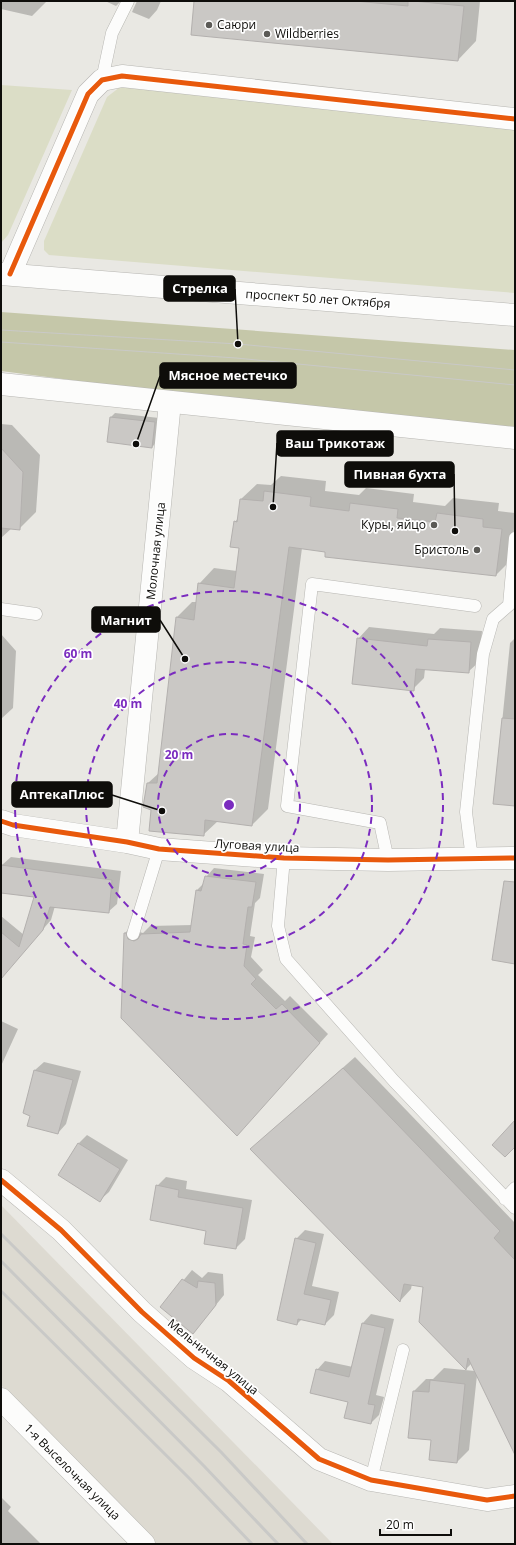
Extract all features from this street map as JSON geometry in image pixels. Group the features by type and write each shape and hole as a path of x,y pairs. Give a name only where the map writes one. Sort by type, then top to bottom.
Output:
{"street":[{"path":"5,274 88,94 102,80 122,76 515,119"},
{"name":"проспект 50 лет Октября","path":"5,274 515,315"},
{"path":"1,384 515,438"},
{"name":"Молочная улица","path":"128,842 170,402"},
{"name":"Луговая улица","path":"1,821 13,825 128,842 159,850 284,858 388,860 515,858"},
{"name":"Мельничная улица","path":"1,1180 61,1230 148,1317 194,1358 229,1381 319,1459 371,1480 487,1500 515,1496"},
{"name":"1-я Выселочная улица","path":"1,1399 144,1544"}],"lane":[{"path":"102,80 112,33 128,1"},
{"path":"472,859 466,812 483,654 493,619 512,606 515,538"},
{"path":"388,860 380,823 287,806 312,584 475,606"},
{"path":"1,609 36,614"},
{"path":"133,934 159,850"},
{"path":"284,858 278,926 286,959 394,1081 515,1208"},
{"path":"505,1199 515,1188"},
{"path":"371,1480 402,1350"}],"shaded area":[{"path":"1,1205 333,1544 154,1544 1,1385"}],"green space":[{"path":"1,85 72,90 8,235 1,243"},
{"path":"120,87 515,130 515,293 49,255 44,250 44,241 107,97"},
{"path":"1,312 515,350 515,428 156,391 1,371"}],"building":[{"path":"194,1 355,1 408,6 408,1 413,1 464,6 458,61 191,35"},
{"path":"110,417 155,422 152,448 107,442"},
{"path":"1,448 23,472 20,530 1,528"},
{"path":"264,491 311,497 310,506 349,511 350,503 398,509 397,518 435,522 437,513 483,519 483,527 502,529 496,576 325,557 325,552 289,547 252,826 205,820 204,836 149,831 151,810 143,807 147,783 157,783 176,617 194,620 198,583 234,588 239,548 230,547 234,521 237,522 240,499 263,501"},
{"path":"357,638 427,646 428,639 471,642 469,673 416,669 414,691 352,684"},
{"path":"502,718 515,719 515,806 493,804"},
{"path":"1,865 112,880 109,913 50,907 43,930 1,979 1,932 19,947 34,897 1,893"},
{"path":"205,876 256,882 252,907 248,907 243,944 247,945 244,966 256,979 251,984 276,1009 282,1004 320,1043 237,1136 121,1018 124,933 126,933 128,939 134,941 138,939 141,934 190,932 196,890 201,891"},
{"path":"504,881 515,882 515,964 492,960"},
{"path":"343,1068 500,1231 494,1238 515,1260 515,1455 468,1358 466,1370 419,1322 423,1287 404,1284 400,1302 250,1149"},
{"path":"34,1070 73,1080 58,1134 27,1126 30,1116 23,1113"},
{"path":"515,1120 515,1147 505,1157 492,1145"},
{"path":"78,1143 120,1169 100,1202 58,1175"},
{"path":"156,1185 179,1190 178,1197 243,1208 236,1249 204,1244 206,1231 150,1220"},
{"path":"295,1238 316,1243 304,1294 331,1300 325,1325 298,1319 297,1325 277,1320"},
{"path":"182,1279 197,1288 198,1281 215,1283 216,1305 193,1334 160,1307"},
{"path":"362,1323 385,1328 368,1404 375,1405 371,1424 344,1418 348,1402 310,1393 316,1369 349,1377"},
{"path":"430,1380 465,1384 457,1463 429,1460 431,1440 408,1438 413,1391 429,1392"}],"tram line":[{"path":"1,330 238,344 515,370"},
{"path":"1,342 236,358 515,385"}],"railway":[{"path":"1,1234 221,1452 307,1544"},
{"path":"1,1261 204,1466 278,1544"},
{"path":"1,1291 190,1479 252,1544"}],"cycle path":[{"path":"10,274 88,94 102,80 122,76 515,119"},
{"path":"1,821 13,825 127,842 159,849 284,858 388,860 515,858"},
{"path":"1,1180 61,1230 142,1312 194,1358 229,1381 319,1459 371,1480 487,1500 515,1496"}],"place":[{"name":"Саюри","path":"209,25"},
{"name":"Wildberries","path":"267,34"},
{"name":"Стрелка","path":"238,344"},
{"name":"Мясное местечко","path":"136,444"},
{"name":"Ваш Трикотаж","path":"273,507"},
{"name":"Куры, яйцо","path":"434,525"},
{"name":"Пивная бухта","path":"455,531"},
{"name":"Бристоль","path":"477,550"},
{"name":"Магнит","path":"185,659"},
{"name":"АптекаПлюс","path":"162,811"}]}
